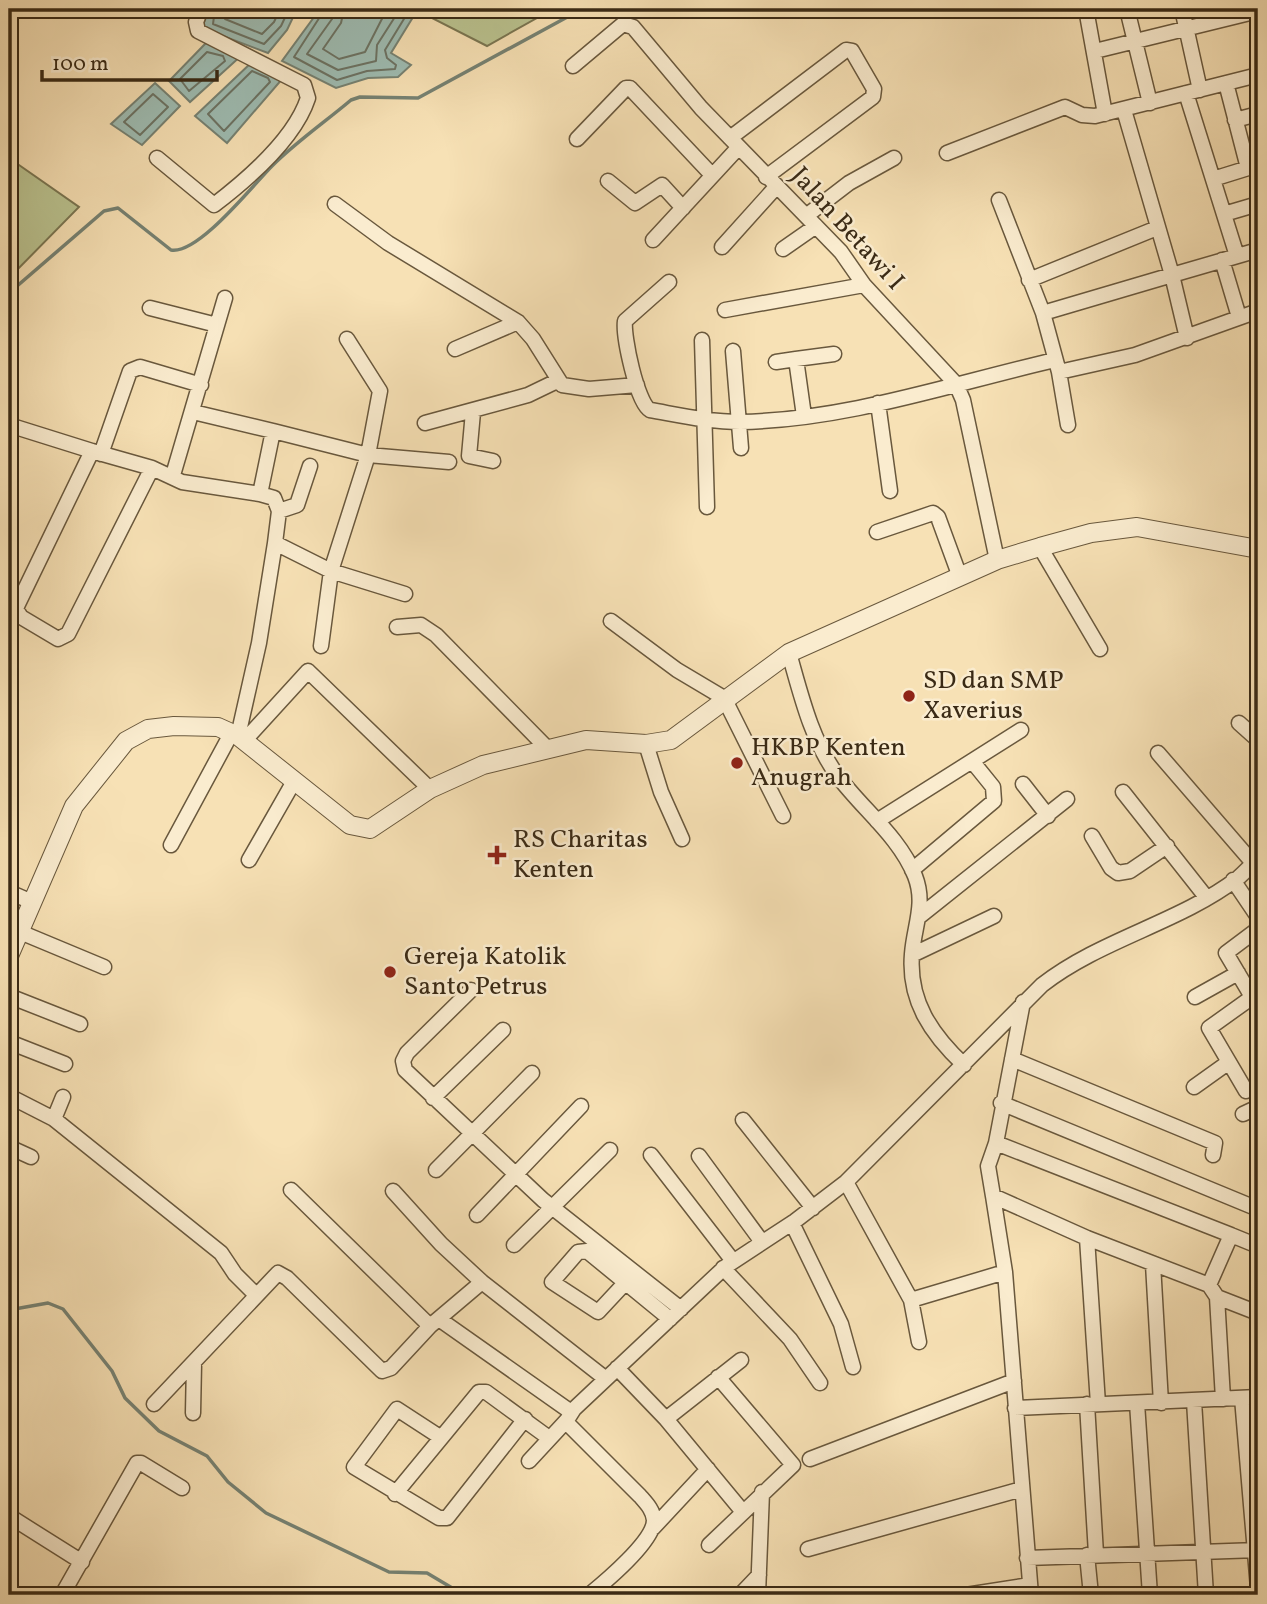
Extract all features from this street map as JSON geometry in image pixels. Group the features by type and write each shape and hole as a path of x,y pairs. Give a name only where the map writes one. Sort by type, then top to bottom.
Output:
{"street":[{"path":"157,158 215,205 237,188 296,125 308,98 304,85 198,31 196,22 201,9"},
{"path":"1086,9 1105,114"},
{"path":"1127,9 1150,103"},
{"path":"1182,9 1193,92 1213,179 1237,256"},
{"path":"1095,51 1135,39 1258,11"},
{"name":"Jalan Betawi I","path":"573,66 623,24 628,25 734,143 841,252 864,285 956,384 963,400 997,560"},
{"path":"653,240 683,208 734,143 846,50 852,51 874,89 873,97 771,182 722,247"},
{"path":"947,153 1060,108 1088,116 1105,114 1258,75"},
{"path":"1213,179 1253,167 1235,120 1226,83"},
{"path":"577,139 626,88 630,88 710,174"},
{"path":"1125,110 1187,338"},
{"path":"1235,120 1258,114"},
{"path":"783,249 849,183 894,158"},
{"path":"608,181 635,203 662,185 683,208"},
{"path":"999,200 1043,313 1057,366 1068,425"},
{"path":"335,204 388,243 518,322 533,339 557,381 569,387 637,385"},
{"path":"1224,214 1258,204"},
{"path":"1029,280 1157,228"},
{"path":"1043,313 1258,250"},
{"path":"1222,260 1239,317"},
{"path":"668,282 625,321 625,337 645,408 737,422 804,416 878,403 956,384 1135,355 1258,311"},
{"path":"726,310 864,285"},
{"path":"173,475 225,298"},
{"path":"150,308 217,325"},
{"path":"455,349 518,322"},
{"path":"321,646 331,571 368,455 380,391 347,339"},
{"path":"702,340 702,418 707,507"},
{"path":"733,351 741,448"},
{"path":"776,362 834,354"},
{"path":"796,359 804,416"},
{"path":"152,468 68,634 58,639 20,617 16,609 96,453 130,371 140,367 201,385"},
{"path":"425,423 528,395 557,381"},
{"path":"878,403 890,491"},
{"path":"193,412 368,455 449,462"},
{"path":"473,412 469,456 492,461"},
{"path":"9,425 152,468 173,475 182,482 274,498 279,511 260,643 238,736"},
{"path":"260,494 274,431"},
{"path":"279,511 297,505 310,466"},
{"path":"877,532 933,513 938,517 960,577"},
{"path":"9,956 79,797 126,741 140,732 166,726 203,725 238,736 342,820 362,829 370,828 430,789 483,765 545,747 596,739 646,744 671,740 724,698 789,653 997,560 1091,533 1137,527 1258,549"},
{"path":"275,543 331,571 405,593"},
{"path":"1040,547 1100,649"},
{"path":"611,621 677,670 724,698 783,816"},
{"path":"397,627 421,625 436,635 545,747"},
{"path":"789,653 819,744 837,775 877,821 912,870 920,893 912,955 915,988 927,1024 964,1065"},
{"path":"171,845 238,736 308,671 430,789"},
{"path":"1239,723 1258,740"},
{"path":"877,821 1021,730"},
{"path":"646,744 661,792 682,839"},
{"path":"529,1461 569,1416 728,1265 792,1223 846,1182 964,1065 1023,1002 1069,966 1206,897 1256,861 1158,754"},
{"path":"912,870 994,800 993,788 972,761"},
{"path":"248,860 293,783"},
{"path":"1023,784 1048,816"},
{"path":"1124,792 1206,897"},
{"path":"919,916 1067,799"},
{"path":"1092,836 1111,868 1118,873 1130,871 1167,846"},
{"path":"1233,880 1258,917"},
{"path":"9,892 32,902"},
{"path":"912,955 994,916"},
{"path":"1246,1091 1210,1026 1256,999 1238,973 1227,950 1258,929"},
{"path":"20,932 104,967"},
{"path":"1195,997 1238,973"},
{"path":"471,990 403,1061 405,1070 515,1174 676,1314"},
{"path":"9,996 80,1024"},
{"path":"966,1595 1031,1590 1004,1272 988,1168 996,1143 1001,1103 1023,1002"},
{"path":"433,1097 503,1030"},
{"path":"9,1042 65,1064"},
{"path":"1012,1059 1215,1143 1213,1155"},
{"path":"1194,1087 1229,1062"},
{"path":"436,1170 532,1073"},
{"path":"9,1096 54,1119 224,1255 235,1274 255,1294"},
{"path":"54,1119 64,1097"},
{"path":"1001,1103 1258,1209"},
{"path":"477,1215 581,1106"},
{"path":"1243,1114 1258,1107"},
{"path":"743,1120 813,1208"},
{"path":"996,1143 1258,1246"},
{"path":"9,1147 31,1157"},
{"path":"514,1245 610,1150"},
{"path":"651,1155 728,1265 790,1339 820,1383"},
{"path":"699,1156 762,1242"},
{"path":"846,1182 911,1300 919,1342"},
{"path":"291,1190 435,1323 569,1416 604,1463 649,1506 653,1528"},
{"path":"393,1191 441,1244 482,1282 612,1374 666,1419 743,1512"},
{"path":"993,1196 1153,1264 1258,1313"},
{"path":"792,1223 841,1324 853,1367"},
{"path":"1223,1399 1213,1291 1231,1235"},
{"path":"1087,1238 1093,1404 1091,1595"},
{"path":"625,1282 597,1312 552,1282 578,1252 584,1250 625,1282 676,1314"},
{"path":"1153,1264 1161,1403"},
{"path":"911,1300 1004,1272"},
{"path":"154,1404 274,1275 282,1274 382,1371 391,1368 435,1323 482,1282"},
{"path":"666,1419 741,1360"},
{"path":"193,1413 194,1363"},
{"path":"709,1545 793,1465 718,1377"},
{"path":"810,1459 1014,1381"},
{"path":"395,1494 473,1396 482,1391 549,1438"},
{"path":"1015,1408 1258,1397"},
{"path":"1242,1398 1253,1446 1258,1588"},
{"path":"1194,1401 1206,1595"},
{"path":"1137,1403 1150,1595"},
{"path":"440,1437 399,1408 354,1467 395,1494 439,1518 447,1518 525,1419"},
{"path":"65,1594 137,1463 182,1488"},
{"path":"589,1595 647,1538 653,1528 708,1469"},
{"path":"808,1549 1022,1489"},
{"path":"758,1595 762,1492"},
{"path":"9,1516 82,1562"},
{"path":"1027,1559 1091,1554 1257,1550"},
{"path":"740,1595 759,1575"}],"green space":[{"path":"425,9 553,9 487,46 422,13"},
{"path":"9,158 79,207 9,278"}],"water":[{"path":"209,9 297,9 287,30 268,53 202,28"},
{"path":"320,9 418,9 391,53 411,65 398,77 368,78 336,88 282,61"},
{"path":"206,43 242,55 190,102 169,81"},
{"path":"252,62 283,78 227,143 195,116"},
{"path":"155,83 180,106 142,145 111,124"}],"waterway":[{"path":"9,293 104,211 118,208 171,250 182,249 210,231 281,157 351,100 360,97 418,98 582,9"},
{"path":"9,1310 48,1303 63,1309 112,1371 125,1398 159,1431 207,1456 228,1482 266,1513 389,1572 427,1573 464,1595"}],"place":[{"name":"SD dan SMP Xaverius","path":"909,696"},
{"name":"HKBP Kenten Anugrah","path":"737,763"},
{"name":"RS Charitas Kenten","path":"497,855"},
{"name":"Gereja Katolik Santo Petrus","path":"390,972"}]}
